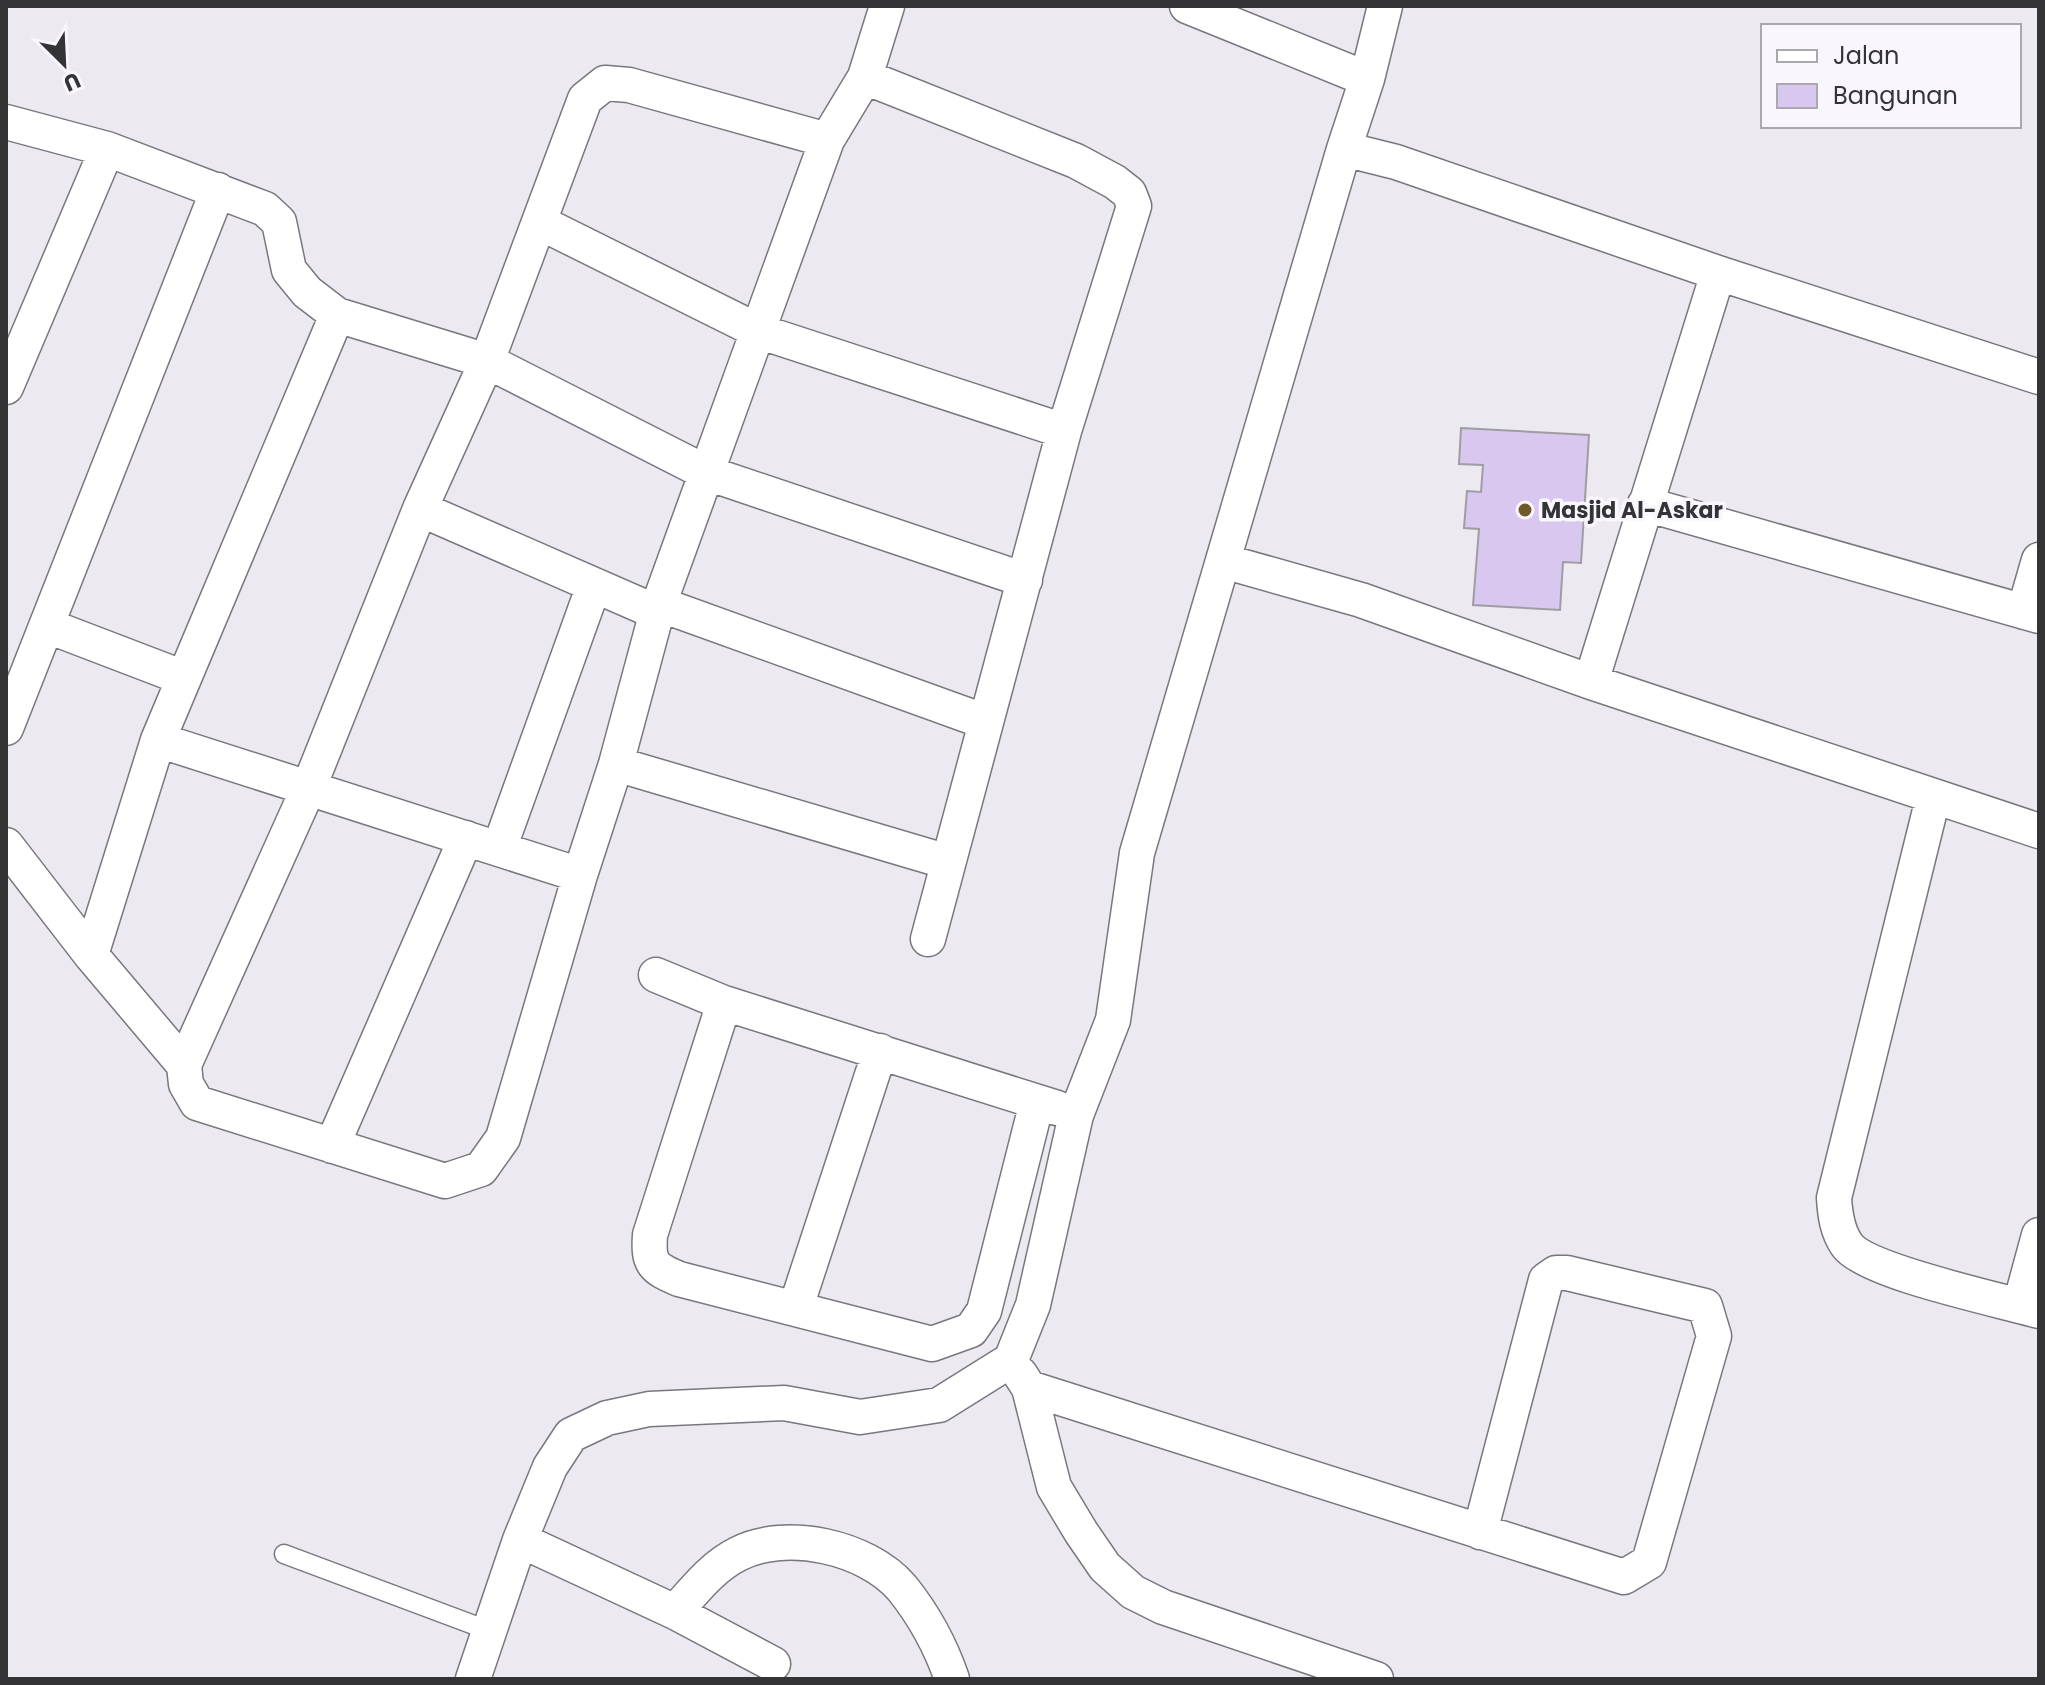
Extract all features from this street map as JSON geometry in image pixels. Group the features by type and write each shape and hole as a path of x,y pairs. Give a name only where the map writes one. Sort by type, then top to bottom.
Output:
{"street":[{"path":"827,140 629,85 605,83 585,99 487,361 420,509 309,787 184,1065 186,1084 197,1103 445,1181 481,1169 503,1138 616,764 658,608 827,140 865,77 887,6"},
{"path":"1187,6 1367,79"},
{"path":"1376,1679 1163,1607 1133,1592 1105,1567 1054,1487 1020,1374 1076,1115 1113,1020 1137,853 1367,79 1385,6"},
{"path":"865,77 1076,161 1129,193 1134,206 1064,431 928,939"},
{"path":"6,122 107,149 265,209 279,222 289,270 307,292 337,315 487,361 707,473 1025,580"},
{"path":"6,387 107,149"},
{"path":"1344,149 1396,162 1718,273 2039,377"},
{"path":"6,728 218,190"},
{"path":"539,222 758,331 1064,431"},
{"path":"1591,682 1718,273"},
{"path":"91,955 158,740 337,315"},
{"path":"1645,504 2031,614 2039,560"},
{"path":"420,509 594,585 986,722"},
{"path":"1223,561 1361,600 1591,682 2039,831"},
{"path":"499,849 594,585"},
{"path":"48,626 184,678"},
{"path":"158,740 580,875"},
{"path":"616,764 948,862"},
{"path":"1933,798 1834,1198 1835,1218 1848,1246 1875,1265 2030,1308 2039,1235"},
{"path":"332,1146 466,838"},
{"path":"6,845 91,955 184,1065"},
{"path":"656,975 724,1003 1076,1115"},
{"path":"724,1003 650,1235 648,1255 657,1269 679,1279 932,1344 971,1330 984,1311 1037,1102"},
{"path":"796,1307 880,1051"},
{"path":"473,1679 520,1540 550,1467 571,1435 607,1418 649,1409 784,1403 860,1417 939,1405 1020,1374 1480,1532 1624,1577 1649,1562 1714,1336 1705,1306 1567,1273 1556,1273 1546,1280 1480,1532"},
{"path":"520,1540 675,1612 773,1664"},
{"path":"675,1612 710,1573 738,1554 765,1544 795,1542 836,1550 873,1565 900,1586 925,1621 952,1679"}],"lane":[{"path":"284,1554 490,1631"}],"building":[{"name":"Masjid Al-Askar","path":"1461,428 1589,435 1581,563 1563,562 1560,610 1473,605 1479,529 1464,528 1467,491 1481,492 1483,465 1459,464"}],"place":[{"name":"Masjid Al-Askar","path":"1525,510"}]}
